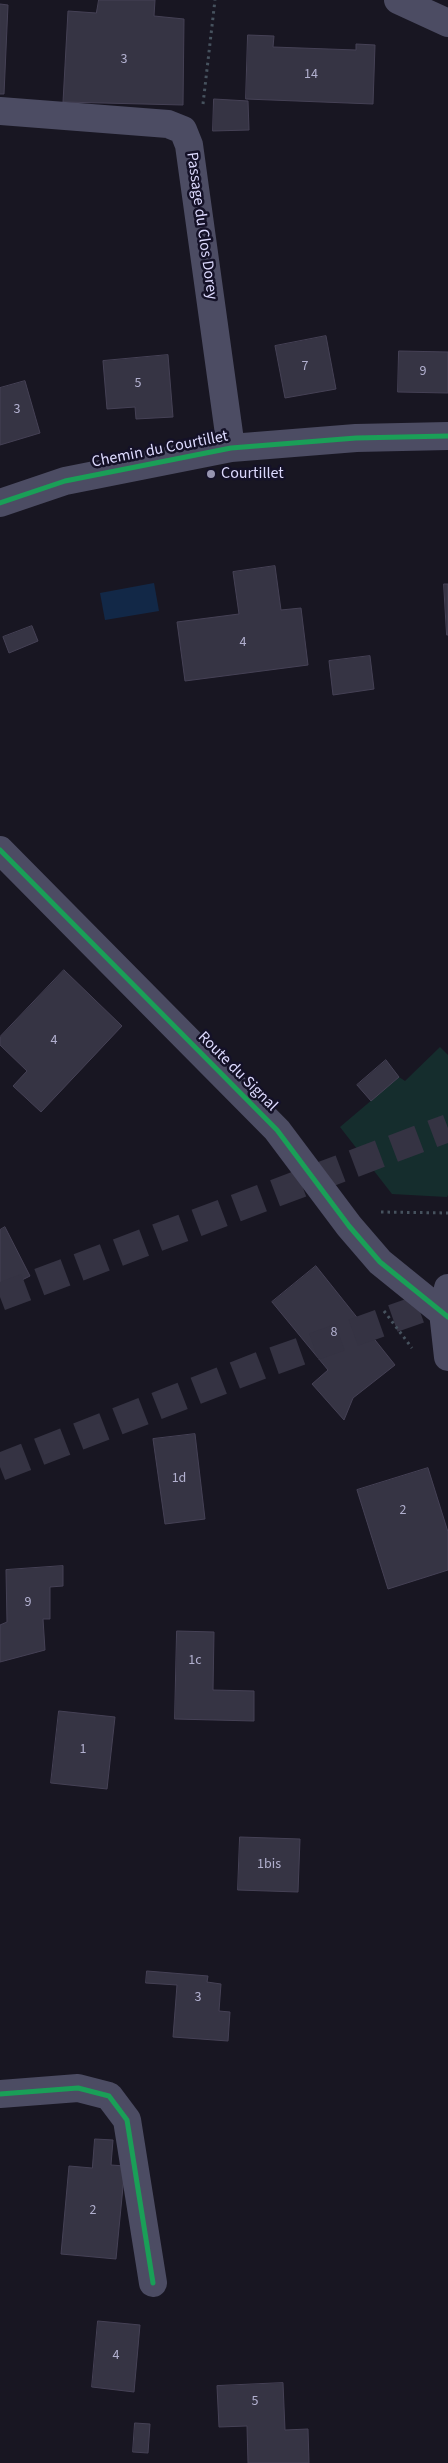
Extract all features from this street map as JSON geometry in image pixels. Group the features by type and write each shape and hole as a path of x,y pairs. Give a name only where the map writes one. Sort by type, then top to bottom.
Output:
{"street":[{"path":"398,0 448,23"},
{"name":"Passage du Clos Dorey","path":"0,111 168,124 183,130 189,145 231,448"},
{"name":"Chemin du Courtillet","path":"0,503 65,481 231,448 356,438 448,436"},
{"name":"Route du Signal","path":"0,850 277,1130 349,1226 380,1262 446,1305"},
{"path":"446,1305 448,1357"},
{"path":"0,2094 78,2088 110,2096 127,2120 153,2283"}],"path":[{"path":"183,130 202,110 215,0"}],"green space":[{"path":"440,1047 448,1055 448,1195 447,1197 392,1194 340,1127 399,1077 405,1081"}],"water":[{"path":"154,583 159,611 105,620 100,593"}],"building":[{"path":"99,0 155,0 154,16 184,19 183,105 63,102 68,11 96,13"},
{"path":"0,4 8,5 4,94 0,94"},
{"path":"248,35 274,36 273,47 356,50 356,44 375,45 373,104 246,99"},
{"path":"214,99 248,101 249,130 213,131"},
{"path":"326,336 336,389 285,398 275,346"},
{"path":"399,351 448,352 448,393 398,392"},
{"path":"168,355 173,417 136,419 135,407 107,409 103,361"},
{"path":"25,381 40,433 0,445 0,388"},
{"path":"275,566 281,610 301,608 308,665 185,681 177,622 239,614 233,572"},
{"path":"444,584 448,584 448,635 447,635"},
{"path":"32,626 38,641 9,653 3,637"},
{"path":"370,656 374,689 333,695 329,661"},
{"path":"64,970 122,1026 41,1112 13,1086 27,1071 0,1045 0,1037"},
{"path":"386,1060 399,1077 371,1101 357,1085"},
{"path":"5,1227 30,1276 0,1291 0,1230"},
{"path":"316,1266 395,1365 353,1398 344,1420 312,1384 328,1370 272,1302"},
{"path":"195,1434 205,1519 165,1524 153,1439"},
{"path":"428,1468 448,1532 448,1570 388,1589 357,1490"},
{"path":"63,1566 63,1586 50,1587 50,1619 43,1619 45,1650 0,1662 0,1625 7,1622 6,1570"},
{"path":"177,1631 214,1632 213,1690 254,1691 254,1721 175,1719"},
{"path":"59,1711 115,1717 107,1789 51,1783"},
{"path":"240,1837 300,1839 298,1892 238,1890"},
{"path":"147,1971 208,1976 207,1982 221,1984 219,2011 230,2012 228,2041 173,2037 177,1985 146,1983"},
{"path":"95,2139 113,2140 111,2165 125,2166 116,2259 61,2254 69,2166 92,2168"},
{"path":"98,2321 140,2325 134,2392 92,2387"},
{"path":"283,2383 285,2430 308,2429 309,2463 248,2463 247,2426 219,2427 217,2386"},
{"path":"135,2423 150,2424 148,2453 133,2452"}],"tunnel":[{"path":"0,1297 448,1128"},
{"path":"0,1467 262,1365 448,1299"}],"cycle path":[{"path":"0,503 65,481 231,448 356,438 448,436"},
{"path":"0,850 277,1130 349,1226 380,1262 448,1317"},
{"path":"0,2094 78,2088 109,2096 127,2120 153,2283"}],"place":[{"name":"Courtillet","path":"211,474"}]}
